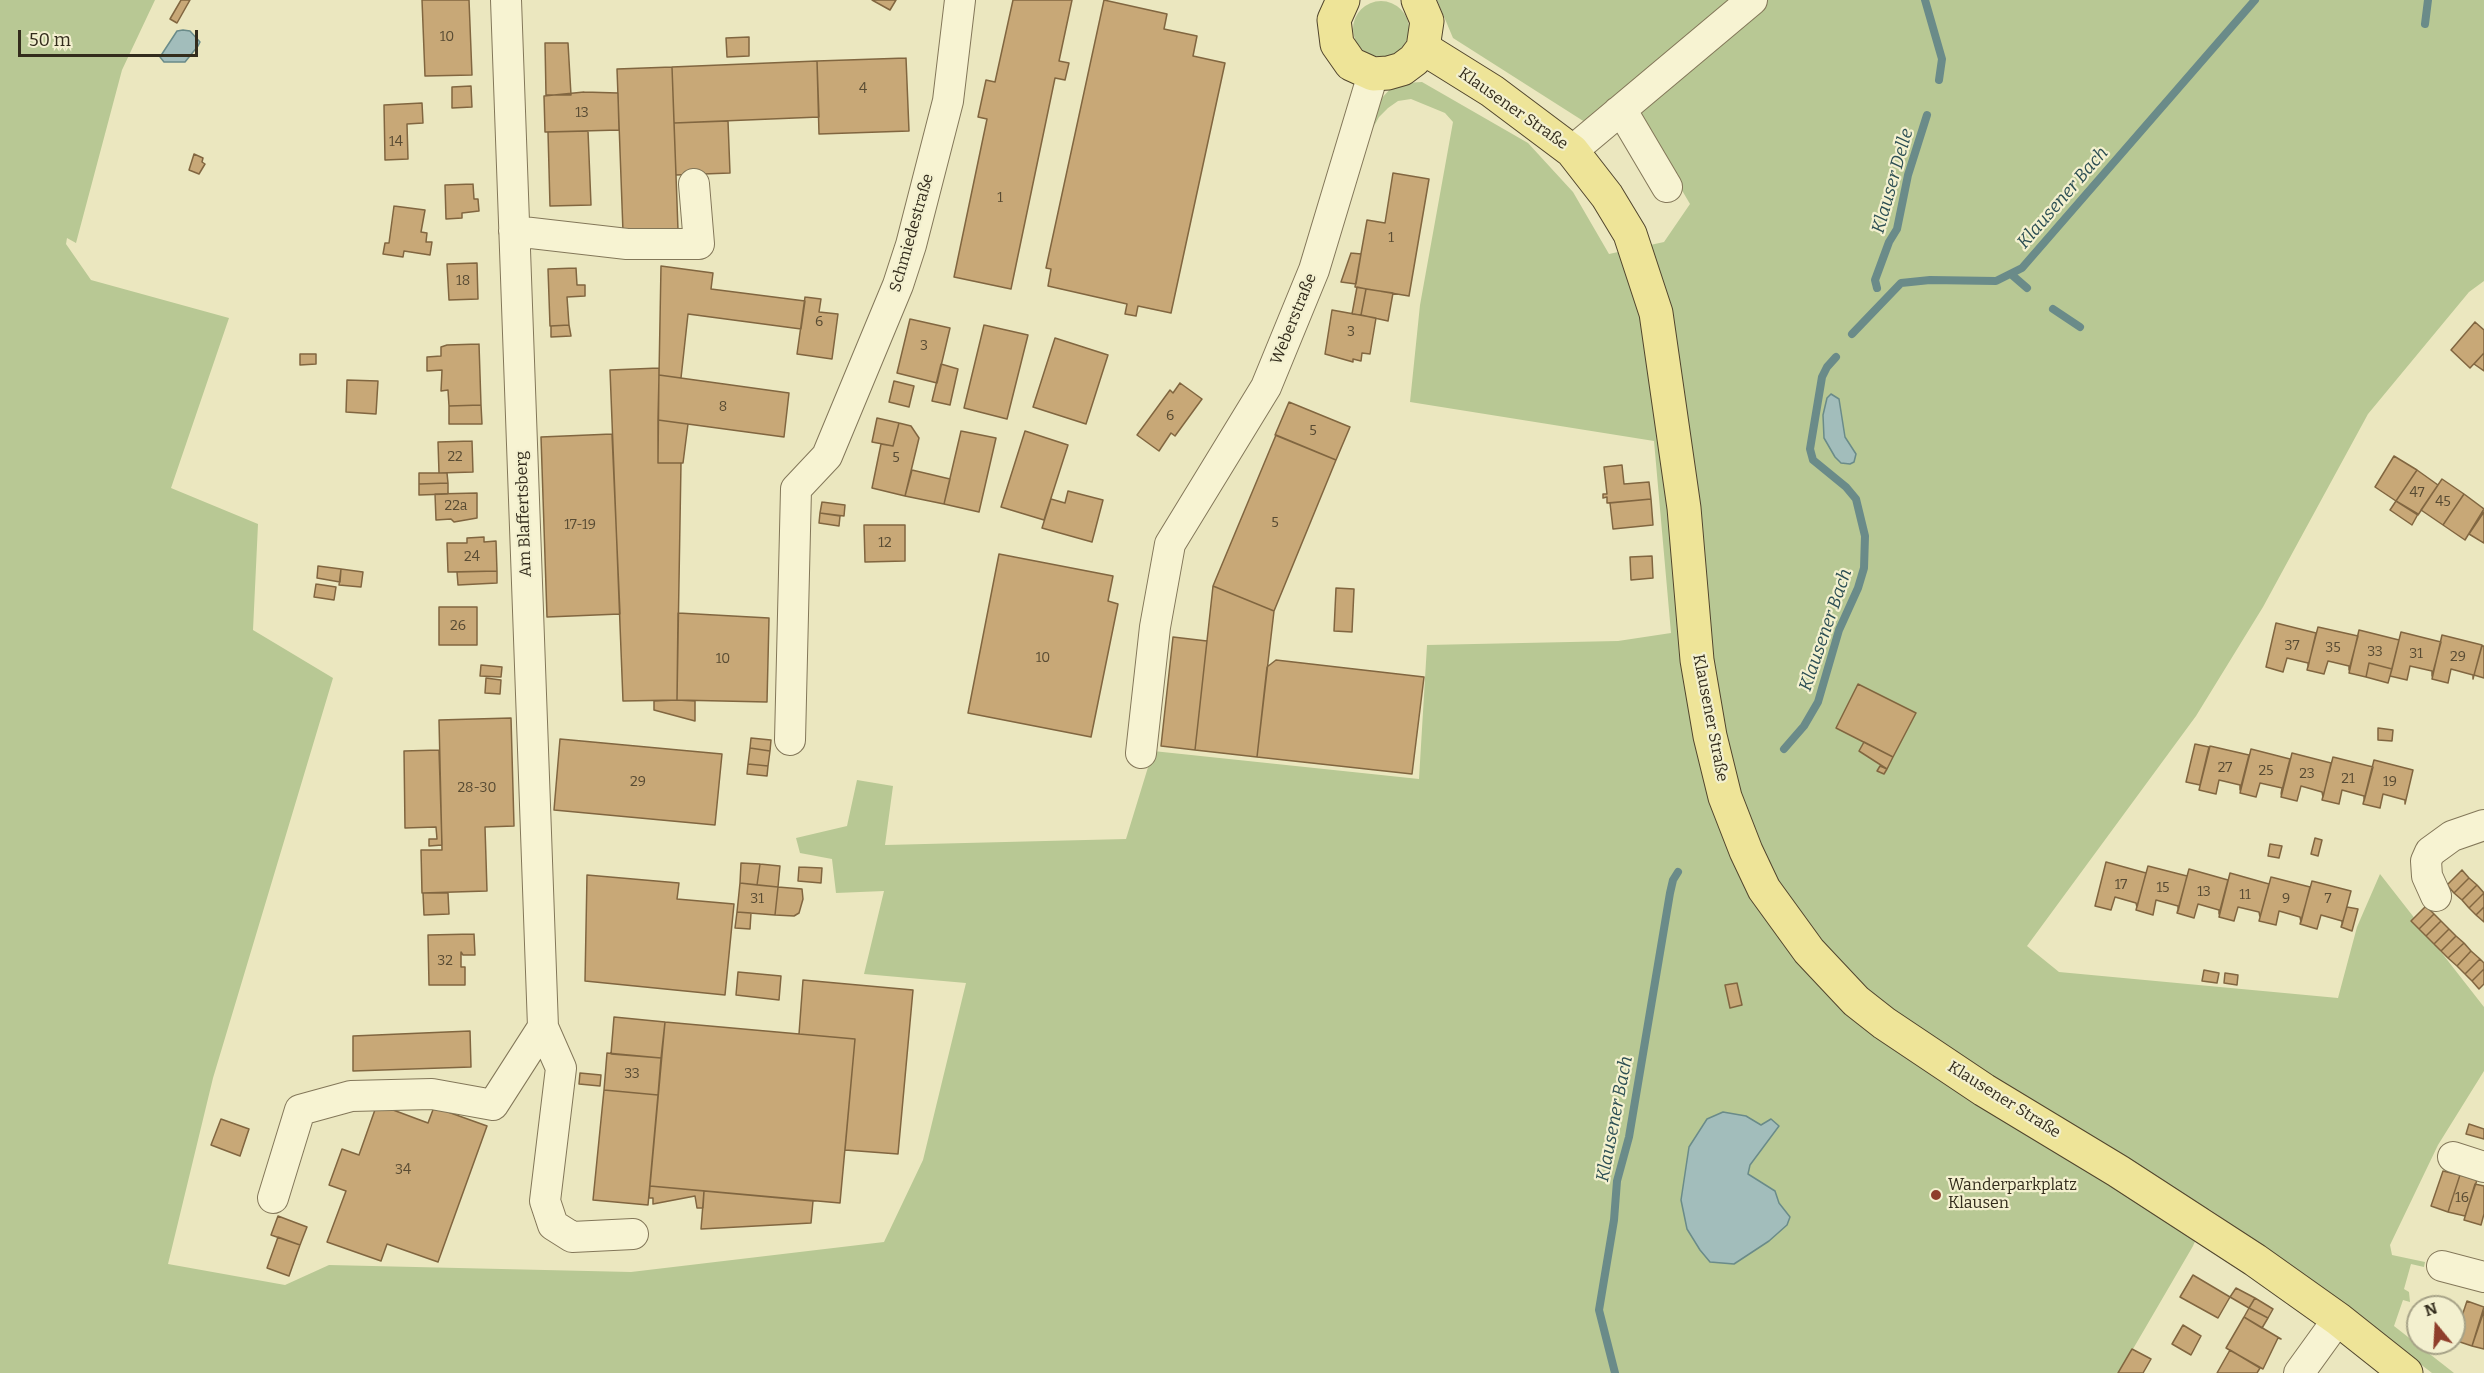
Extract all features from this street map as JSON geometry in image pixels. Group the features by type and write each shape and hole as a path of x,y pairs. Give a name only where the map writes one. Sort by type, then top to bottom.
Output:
{"main road":[{"path":"1334,3 1337,44 1351,64 1373,74 1388,74 1402,69 1414,60 1423,48 1427,21 1418,0"},
{"name":"Klausener Straße","path":"1423,48 1492,91 1572,151 1607,196 1630,234 1656,313 1684,508 1697,660 1710,735 1725,797 1746,851 1767,893 1809,951 1835,980 1884,1023 1984,1090 2183,1213 2338,1319 2406,1373"}],"street":[{"name":"Am Blaffertsberg","path":"506,0 543,1027"},
{"name":"Schmiedestraße","path":"790,740 796,489 827,456 898,285 911,245 948,101 960,0"},
{"path":"1572,151 1752,0"},
{"name":"Weberstraße","path":"1142,753 1155,627 1170,544 1266,387 1314,270 1373,74"},
{"path":"1618,112 1628,121 1667,187"},
{"path":"514,231 627,244 699,244 694,184"},
{"path":"2436,896 2427,876 2427,861 2430,852 2452,836 2484,825"},
{"path":"273,1198 300,1110 351,1095 432,1094 493,1105 543,1027"},
{"path":"543,1027 561,1068 545,1202 553,1225 572,1237 633,1234"},
{"path":"2453,1157 2484,1167"},
{"path":"2442,1266 2484,1277"},
{"path":"2299,1373 2338,1319"}],"green space":[{"path":"0,0 155,0 122,70 76,243 67,238 66,244 91,280 229,318 171,488 258,524 253,630 333,678 213,1078 168,1264 285,1285 329,1265 631,1272 884,1242 923,1160 966,983 864,974 884,891 836,893 832,859 800,853 796,838 847,826 857,780 893,786 885,845 1126,839 1153,751 1419,779 1427,645 1618,641 1671,633 1654,441 1410,402 1420,305 1453,122 1445,113 1411,99 1398,101 1388,108 1374,126 1380,100 1392,87 1405,83 1422,82 1528,143 1573,192 1609,254 1664,242 1690,204 1634,109 1588,124 1453,38 1437,0 2484,0 2484,281 2469,292 2368,414 2263,607 2196,716 2027,946 2059,972 2338,998 2357,927 2380,874 2484,1007 2484,1071 2438,1145 2390,1245 2392,1255 2425,1262 2424,1267 2411,1264 2404,1289 2409,1295 2406,1295 2406,1301 2403,1300 2394,1326 2406,1335 2406,1353 2301,1272 2209,1209 2193,1246 2119,1373 0,1373"},
{"path":"1381,1 1392,3 1401,9 1407,18 1409,29 1407,40 1401,49 1392,55 1381,57 1370,55 1361,49 1355,40 1353,29 1355,18 1361,9 1370,3"},
{"path":"2409,1355 2431,1355 2454,1373 2432,1373"}],"water":[{"path":"177,31 190,31 200,42 198,46 185,62 164,62 160,57"},
{"path":"1831,394 1839,399 1845,437 1856,454 1854,462 1850,464 1841,463 1835,457 1824,438 1823,415 1827,398"},
{"path":"1723,1112 1746,1116 1761,1125 1771,1119 1779,1126 1750,1165 1748,1174 1775,1191 1779,1203 1790,1217 1787,1225 1769,1241 1734,1264 1710,1262 1700,1250 1687,1229 1681,1200 1689,1147 1707,1119"}],"building":[{"path":"181,0 190,0 177,23 170,19"},
{"path":"422,0 469,0 472,75 425,76"},
{"path":"872,0 896,0 890,10"},
{"path":"1013,0 1072,0 1059,61 1069,63 1065,80 1055,78 1011,289 954,277 987,119 978,117 986,80 995,82"},
{"path":"1104,0 1167,14 1164,29 1197,36 1193,56 1225,63 1171,313 1138,306 1136,316 1125,314 1127,304 1048,286 1051,269 1046,268"},
{"path":"749,37 749,56 727,57 726,38"},
{"path":"545,43 568,43 571,95 546,95"},
{"path":"906,58 909,131 819,134 817,61"},
{"path":"817,61 819,117 674,123 672,67"},
{"path":"672,67 678,230 623,232 617,69"},
{"path":"471,86 472,107 452,108 452,87"},
{"path":"584,92 618,93 619,130 545,132 544,96"},
{"path":"422,103 423,123 407,124 408,159 385,160 384,105"},
{"path":"728,121 730,173 676,175 674,123"},
{"path":"588,131 591,205 550,206 548,132"},
{"path":"194,154 203,158 202,162 205,164 199,174 189,170"},
{"path":"1393,173 1429,179 1409,296 1355,287 1367,220 1385,223"},
{"path":"473,184 474,199 478,199 479,211 462,213 462,218 446,219 445,185"},
{"path":"394,206 425,210 421,232 427,233 426,242 432,242 430,255 404,251 403,257 383,254 385,243 389,243"},
{"path":"1351,253 1361,254 1356,284 1341,282"},
{"path":"477,263 478,299 449,300 447,264"},
{"path":"661,266 713,273 711,289 805,301 801,329 688,314 681,378 659,375"},
{"path":"576,268 577,285 585,285 585,296 567,297 569,325 550,326 548,269"},
{"path":"1357,287 1366,289 1361,315 1352,314"},
{"path":"1366,289 1393,293 1388,321 1361,315"},
{"path":"805,297 821,299 819,312 838,314 832,359 797,354"},
{"path":"1332,310 1376,318 1370,354 1362,353 1361,361 1353,359 1353,362 1325,354"},
{"path":"910,319 950,328 937,383 897,373"},
{"path":"2475,322 2484,330 2484,353 2470,368 2451,350"},
{"path":"569,325 571,336 551,337 551,326"},
{"path":"984,325 1028,335 1007,419 964,408"},
{"path":"1055,338 1108,355 1086,424 1033,407"},
{"path":"479,344 481,405 449,406 448,390 441,391 442,370 427,371 427,357 441,356 441,347 447,345"},
{"path":"2484,353 2484,371 2474,364"},
{"path":"300,354 316,354 316,364 300,365"},
{"path":"941,364 958,369 950,405 932,401"},
{"path":"659,368 658,463 681,463 677,700 623,701 610,370"},
{"path":"659,375 789,393 784,437 658,420"},
{"path":"347,380 378,381 376,414 346,412"},
{"path":"894,381 914,386 909,407 889,402"},
{"path":"1180,383 1202,399 1175,436 1171,433 1159,451 1137,435 1170,390 1173,393"},
{"path":"1289,402 1350,427 1336,460 1275,435"},
{"path":"481,405 482,424 449,424 449,406"},
{"path":"877,418 899,423 893,446 872,442"},
{"path":"658,420 688,424 683,463 658,463"},
{"path":"899,423 911,426 919,438 905,496 872,488 881,444 893,446"},
{"path":"961,431 996,438 979,512 944,504"},
{"path":"1025,431 1068,445 1044,520 1001,507"},
{"path":"612,434 620,614 547,617 541,437"},
{"path":"1276,435 1336,460 1274,611 1213,586"},
{"path":"472,441 473,472 439,473 438,442"},
{"path":"2394,456 2417,470 2396,501 2375,487"},
{"path":"1622,465 1624,484 1649,482 1651,499 1607,503 1607,497 1603,498 1603,494 1607,494 1604,467"},
{"path":"912,470 950,479 944,504 905,496"},
{"path":"2417,470 2438,485 2418,515 2396,501"},
{"path":"419,473 447,473 448,483 419,484"},
{"path":"2442,479 2464,494 2443,525 2421,510"},
{"path":"448,483 448,494 419,495 419,484"},
{"path":"1068,491 1103,500 1092,542 1042,528 1051,499 1065,503"},
{"path":"477,493 477,518 454,522 451,519 436,520 435,494"},
{"path":"2464,494 2484,509 2465,540 2443,525"},
{"path":"1651,499 1653,525 1613,529 1610,503"},
{"path":"2396,501 2418,514 2412,525 2390,510"},
{"path":"822,502 845,505 844,516 820,513"},
{"path":"2484,512 2484,543 2469,534"},
{"path":"820,513 840,516 839,526 819,523"},
{"path":"864,525 905,525 905,561 865,562"},
{"path":"484,537 484,542 496,541 497,571 448,572 447,543 467,543 467,538"},
{"path":"999,554 1113,576 1108,601 1118,604 1091,737 968,713"},
{"path":"1652,556 1653,578 1631,580 1630,557"},
{"path":"318,566 341,569 340,582 317,578"},
{"path":"341,569 363,572 361,587 339,585"},
{"path":"497,571 497,583 458,585 457,572"},
{"path":"316,584 336,587 334,600 314,597"},
{"path":"1213,586 1274,611 1257,757 1195,750"},
{"path":"1336,588 1354,589 1352,632 1334,631"},
{"path":"439,607 477,607 477,645 439,645"},
{"path":"678,613 769,618 767,702 677,700"},
{"path":"2276,623 2316,633 2308,667 2308,663 2287,658 2283,672 2266,667"},
{"path":"2318,627 2358,636 2349,670 2349,666 2328,661 2324,674 2307,670"},
{"path":"2359,630 2399,640 2392,669 2369,663 2366,677 2349,673"},
{"path":"2401,632 2441,642 2432,676 2432,671 2410,666 2407,680 2390,676"},
{"path":"2442,635 2482,645 2473,679 2473,675 2451,669 2448,683 2432,679"},
{"path":"1173,637 1207,641 1195,750 1161,746"},
{"path":"2482,646 2484,646 2484,678 2474,675"},
{"path":"1276,660 1424,677 1412,774 1257,757 1267,667"},
{"path":"2369,663 2392,669 2388,683 2366,677"},
{"path":"481,665 502,667 501,677 480,676"},
{"path":"486,678 501,680 500,694 485,693"},
{"path":"1858,684 1916,713 1893,757 1836,728"},
{"path":"654,701 695,701 695,721 654,710"},
{"path":"511,718 514,826 485,827 487,891 422,893 421,850 442,850 439,720"},
{"path":"2378,728 2393,730 2392,741 2378,740"},
{"path":"751,738 771,740 770,751 750,748"},
{"path":"560,739 722,754 715,825 554,810"},
{"path":"1864,742 1893,757 1887,769 1859,751"},
{"path":"2195,744 2209,747 2200,785 2186,782"},
{"path":"2210,746 2249,755 2240,790 2240,785 2219,780 2216,794 2199,790"},
{"path":"750,748 770,751 768,766 748,764"},
{"path":"2251,749 2290,759 2281,794 2282,788 2260,783 2256,797 2240,793"},
{"path":"439,750 442,845 429,846 429,839 437,839 436,827 405,828 404,751"},
{"path":"2292,753 2331,763 2323,797 2322,792 2301,786 2297,801 2281,797"},
{"path":"2333,757 2373,767 2364,801 2364,796 2342,790 2339,804 2322,800"},
{"path":"2374,760 2413,770 2405,804 2405,800 2383,794 2380,808 2363,804"},
{"path":"748,764 768,766 767,776 747,774"},
{"path":"1880,766 1887,769 1884,774 1877,771"},
{"path":"2315,838 2322,840 2318,856 2311,854"},
{"path":"2270,844 2282,846 2279,858 2268,856"},
{"path":"2106,862 2146,873 2137,907 2136,903 2115,897 2111,910 2095,906"},
{"path":"741,863 760,864 757,885 740,883"},
{"path":"760,864 780,866 778,887 757,885"},
{"path":"2148,866 2187,876 2178,911 2178,906 2156,900 2153,915 2136,910"},
{"path":"799,867 822,868 821,883 798,881"},
{"path":"2189,869 2228,880 2219,914 2219,910 2198,904 2194,918 2177,913"},
{"path":"2462,870 2469,878 2454,893 2447,885"},
{"path":"2230,873 2269,884 2260,917 2259,912 2238,907 2234,921 2219,917"},
{"path":"587,875 679,883 677,899 734,904 725,995 585,981"},
{"path":"2271,877 2310,887 2301,922 2300,917 2279,911 2276,925 2259,921"},
{"path":"2469,878 2477,885 2462,900 2454,893"},
{"path":"2312,881 2351,891 2342,925 2342,921 2321,915 2317,929 2300,924"},
{"path":"740,883 778,887 775,915 737,912"},
{"path":"2477,885 2484,893 2469,908 2462,900"},
{"path":"778,887 802,889 803,899 799,913 794,916 775,915"},
{"path":"423,893 448,893 449,914 424,915"},
{"path":"2484,893 2484,907 2476,915 2469,908"},
{"path":"2426,906 2434,914 2419,929 2411,921"},
{"path":"2347,907 2358,909 2352,931 2341,927"},
{"path":"2484,907 2484,922 2476,915"},
{"path":"737,912 751,913 750,929 735,928"},
{"path":"2434,914 2441,921 2426,936 2419,929"},
{"path":"2441,921 2449,929 2434,944 2426,936"},
{"path":"2449,929 2456,936 2441,951 2434,944"},
{"path":"474,934 475,955 463,955 461,952 461,967 465,967 465,985 429,985 428,935"},
{"path":"2456,936 2464,943 2448,958 2441,951"},
{"path":"2464,943 2471,951 2457,966 2448,958"},
{"path":"2471,951 2480,959 2465,974 2457,966"},
{"path":"2480,959 2484,963 2484,969 2472,981 2465,974"},
{"path":"2484,969 2484,984 2479,989 2472,981"},
{"path":"2204,970 2219,973 2217,983 2202,981"},
{"path":"738,972 781,976 779,1000 736,995"},
{"path":"2225,973 2238,975 2237,985 2224,983"},
{"path":"803,980 913,990 898,1154 845,1150 855,1039 799,1034"},
{"path":"1737,983 1742,1005 1730,1008 1725,985"},
{"path":"614,1017 665,1022 661,1058 611,1054"},
{"path":"665,1022 855,1039 840,1203 650,1186"},
{"path":"470,1031 471,1067 353,1071 353,1036"},
{"path":"607,1053 661,1058 658,1095 604,1090"},
{"path":"580,1073 601,1075 600,1086 579,1084"},
{"path":"604,1090 658,1095 648,1205 593,1200"},
{"path":"377,1104 428,1123 434,1107 487,1126 438,1262 387,1244 381,1261 327,1242 346,1191 329,1185 342,1149 359,1155"},
{"path":"221,1119 249,1129 240,1156 211,1145"},
{"path":"2469,1124 2484,1129 2484,1139 2466,1134"},
{"path":"2443,1171 2460,1175 2448,1212 2431,1206"},
{"path":"2460,1175 2477,1180 2465,1216 2448,1212"},
{"path":"2475,1184 2484,1186 2484,1214 2481,1225 2464,1220"},
{"path":"650,1186 704,1191 703,1208 697,1208 695,1196 653,1204 653,1198 649,1198"},
{"path":"704,1191 813,1201 811,1223 701,1229"},
{"path":"278,1216 307,1227 300,1245 271,1235"},
{"path":"278,1237 300,1245 289,1276 267,1268"},
{"path":"2193,1275 2230,1297 2218,1318 2180,1297"},
{"path":"2236,1288 2255,1298 2249,1308 2230,1297"},
{"path":"2255,1298 2273,1309 2268,1318 2249,1308"},
{"path":"2467,1301 2484,1307 2472,1346 2466,1344"},
{"path":"2249,1308 2268,1318 2262,1328 2244,1317"},
{"path":"2484,1311 2484,1349 2472,1346"},
{"path":"2244,1317 2281,1339 2278,1338 2263,1369 2226,1348"},
{"path":"2183,1325 2201,1336 2191,1355 2172,1344"},
{"path":"2132,1349 2151,1359 2143,1373 2118,1373"},
{"path":"2230,1350 2260,1368 2257,1373 2217,1373"}],"waterway":[{"name":"Klauser Delle","path":"1925,0 1942,59 1939,80"},
{"name":"Klausener Bach","path":"1852,334 1901,283 1930,280 1996,281 2022,268 2255,0"},
{"path":"2425,24 2428,0"},
{"name":"Klauser Delle","path":"1877,288 1875,280 1889,242 1897,229 1908,175 1927,115"},
{"path":"2012,275 2027,288"},
{"path":"2053,309 2080,327"},
{"name":"Klausener Bach","path":"1784,749 1804,726 1818,702 1839,630 1858,588 1864,568 1865,536 1856,499 1846,487 1813,460 1810,449 1822,377 1836,357"},
{"name":"Klausener Bach","path":"1615,1373 1599,1310 1614,1220 1617,1181 1629,1137 1670,893 1673,880 1678,872"}],"place":[{"name":"Wanderparkplatz Klausen","path":"1936,1195"}]}
